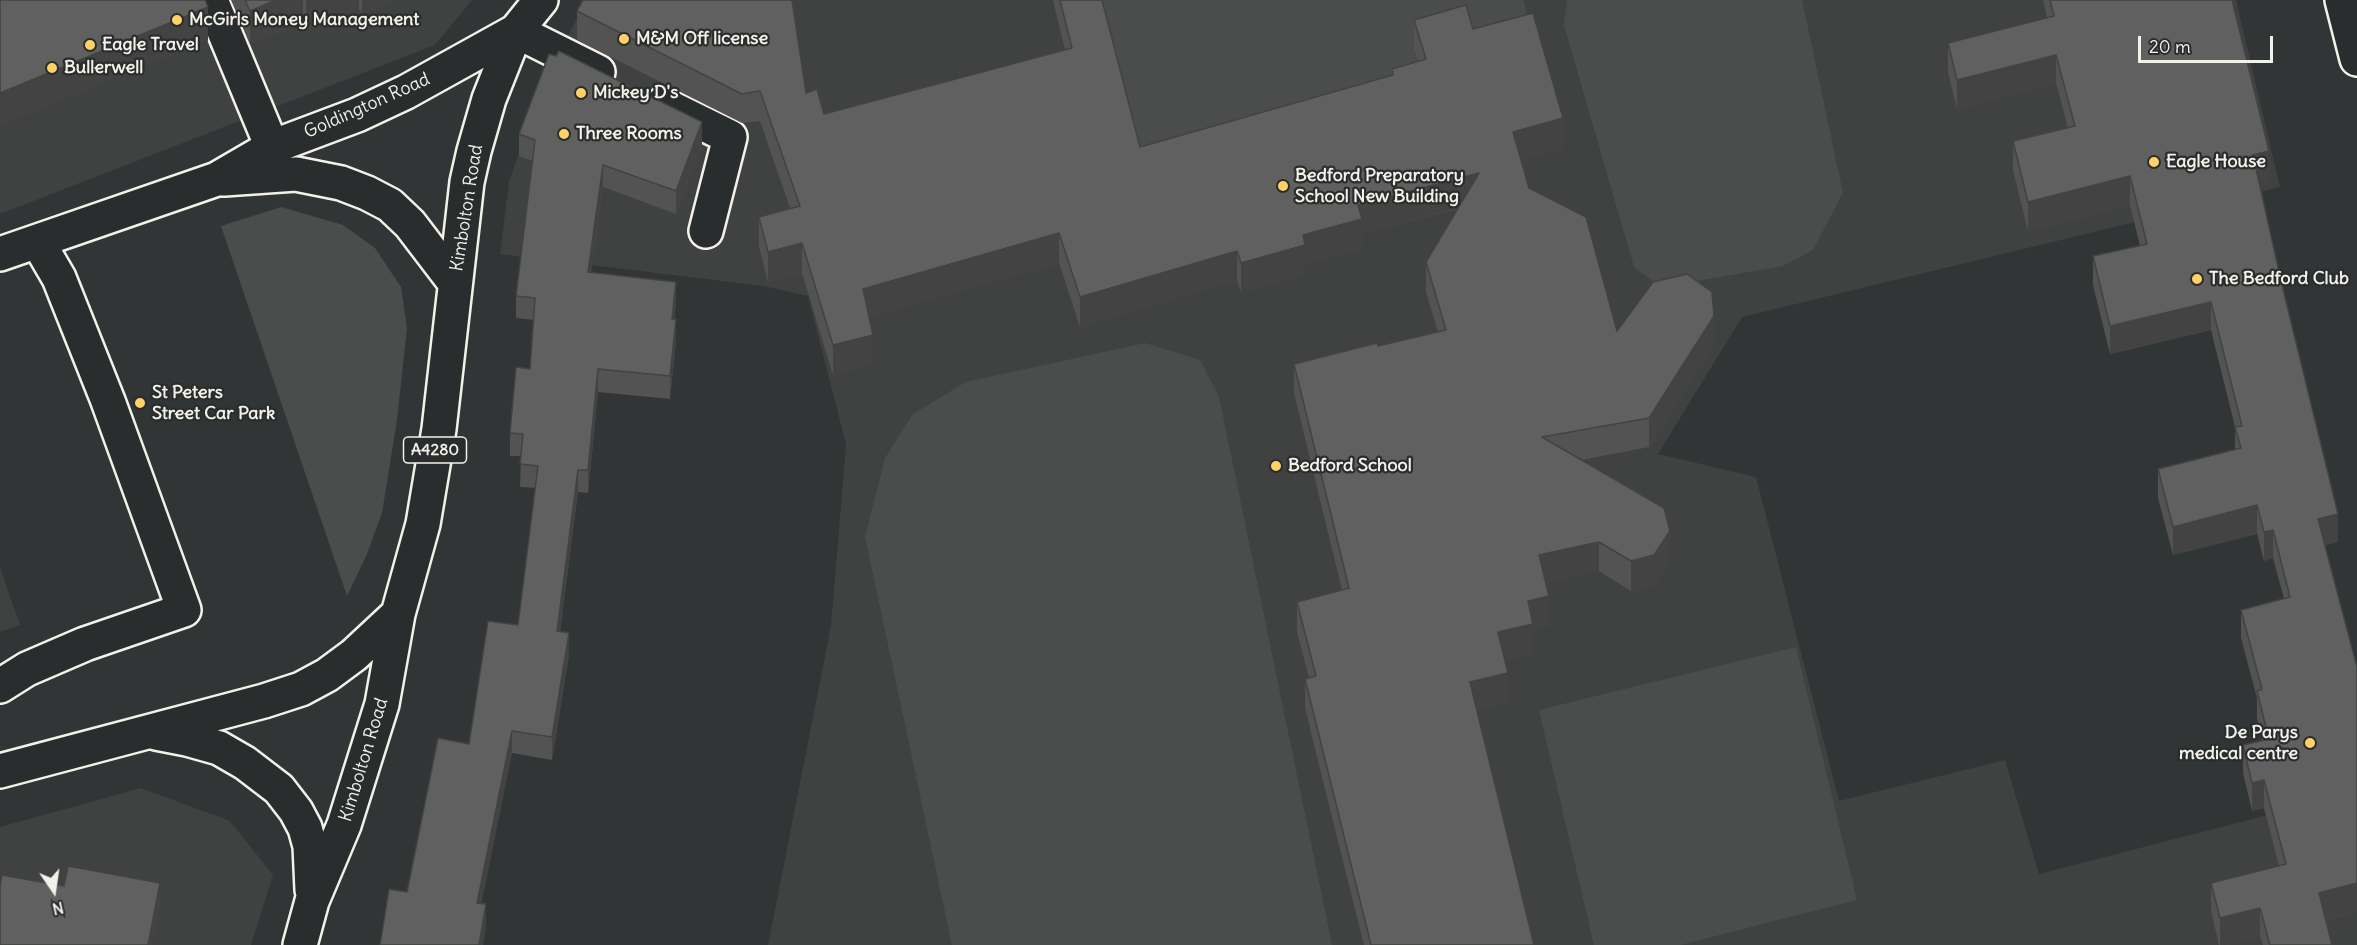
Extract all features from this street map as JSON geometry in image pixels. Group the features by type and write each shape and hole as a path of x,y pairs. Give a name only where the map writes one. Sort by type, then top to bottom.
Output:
{"main road":[{"path":"211,0 273,147"},
{"name":"A4280","path":"516,32 541,0"},
{"path":"2342,0 2357,59"},
{"path":"516,32 730,137 706,231"},
{"name":"Goldington Road","path":"0,254 217,179 273,147 357,115 406,92 516,32"},
{"name":"Kimbolton Road","path":"455,283 467,182 474,151 489,99 516,32"},
{"name":"Goldington Road","path":"217,179 296,174 341,183 367,193 390,205 410,224 455,283"},
{"path":"0,686 27,669 85,644 184,610 108,401 60,278 38,242"},
{"name":"A4280","path":"398,614 423,524 439,429 455,283"},
{"path":"0,771 151,732 301,689 327,675 354,655 398,614"},
{"name":"Kimbolton Road","path":"300,945 312,901 344,825 382,704 398,614"},
{"name":"Kimbolton Road","path":"151,732 219,748 245,763 279,789 296,811 305,828 310,846 312,901"}],"shaded area":[{"path":"0,0 472,0 435,45 0,214"},
{"name":"Bedford School","path":"591,0 2236,0 2280,187 1742,317 1658,454 1756,477 1839,801 2005,760 2039,874 2357,792 2357,945 768,945 831,626 846,444 808,296 763,286 500,254 509,182 545,77 582,10"},
{"path":"1095,0 1524,0 1533,43 1414,50 1426,89 1140,176"},
{"path":"1567,0 1802,0 1843,193 1813,250 1783,266 1680,284 1654,282 1634,267 1564,25"},
{"path":"281,207 343,225 375,248 401,287 407,328 397,420 382,513 367,554 347,596 221,226"},
{"path":"1145,343 1200,360 1219,397 1332,945 952,945 865,537 885,458 913,414 966,382"},
{"path":"0,567 20,625 0,632"},
{"path":"1796,647 1857,900 1680,945 1594,945 1539,710"},
{"path":"141,788 230,821 273,875 251,945 0,945 0,827"}],"building":[{"path":"0,0 205,0 208,7 0,93"},
{"path":"245,0 276,0 250,11"},
{"path":"583,0 792,0 806,93 817,89 824,114 1072,48 1060,0 1102,0 1140,147 1393,75 1392,69 1426,59 1414,20 1466,5 1473,29 1533,13 1563,118 1513,132 1529,188 1586,217 1617,331 1653,282 1687,274 1712,292 1714,316 1649,418 1542,437 1664,508 1670,531 1654,555 1631,561 1599,542 1539,555 1549,596 1528,601 1533,624 1498,632 1508,673 1470,682 1534,945 1371,945 1305,679 1316,676 1297,602 1349,588 1294,364 1377,343 1378,346 1446,330 1426,262 1479,173 1358,205 1362,219 1303,235 1305,245 1241,263 1237,251 1080,297 1059,233 863,289 873,335 833,345 802,243 768,252 759,217 800,206 760,91 742,94 577,11"},
{"path":"2050,0 2232,0 2269,151 2253,155 2338,514 2318,519 2357,667 2357,883 2319,893 2332,945 2270,945 2260,908 2220,918 2211,883 2286,864 2264,780 2252,783 2243,745 2269,739 2257,691 2262,689 2241,610 2290,597 2273,530 2264,532 2257,505 2173,527 2158,469 2241,448 2235,427 2242,426 2211,302 2110,326 2093,256 2147,244 2130,176 2028,202 2013,141 2075,126 2056,55 1957,80 1948,43 2054,16"},
{"path":"559,51 702,122 676,191 603,165 588,272 676,282 672,319 676,319 670,376 598,369 588,470 578,470 557,631 569,633 552,737 512,731 477,903 486,904 479,945 380,945 389,889 407,892 438,738 469,744 488,621 518,625 538,466 520,464 523,434 510,433 516,367 530,369 535,298 516,296 535,140 519,134 549,54 556,56"},
{"path":"68,866 160,883 148,945 0,945 2,875 64,886"}],"place":[{"name":"McGirls Money Management","path":"177,20"},
{"name":"M&M Off license","path":"624,39"},
{"name":"Eagle Travel","path":"90,45"},
{"name":"Bullerwell","path":"52,68"},
{"name":"Mickey D's","path":"581,93"},
{"name":"Three Rooms","path":"564,134"},
{"name":"Eagle House","path":"2154,162"},
{"name":"Bedford Preparatory School New Building","path":"1283,186"},
{"name":"The Bedford Club","path":"2197,279"},
{"name":"St Peters Street Car Park","path":"140,403"},
{"name":"Bedford School","path":"1276,466"},
{"name":"De Parys medical centre","path":"2310,743"}]}
